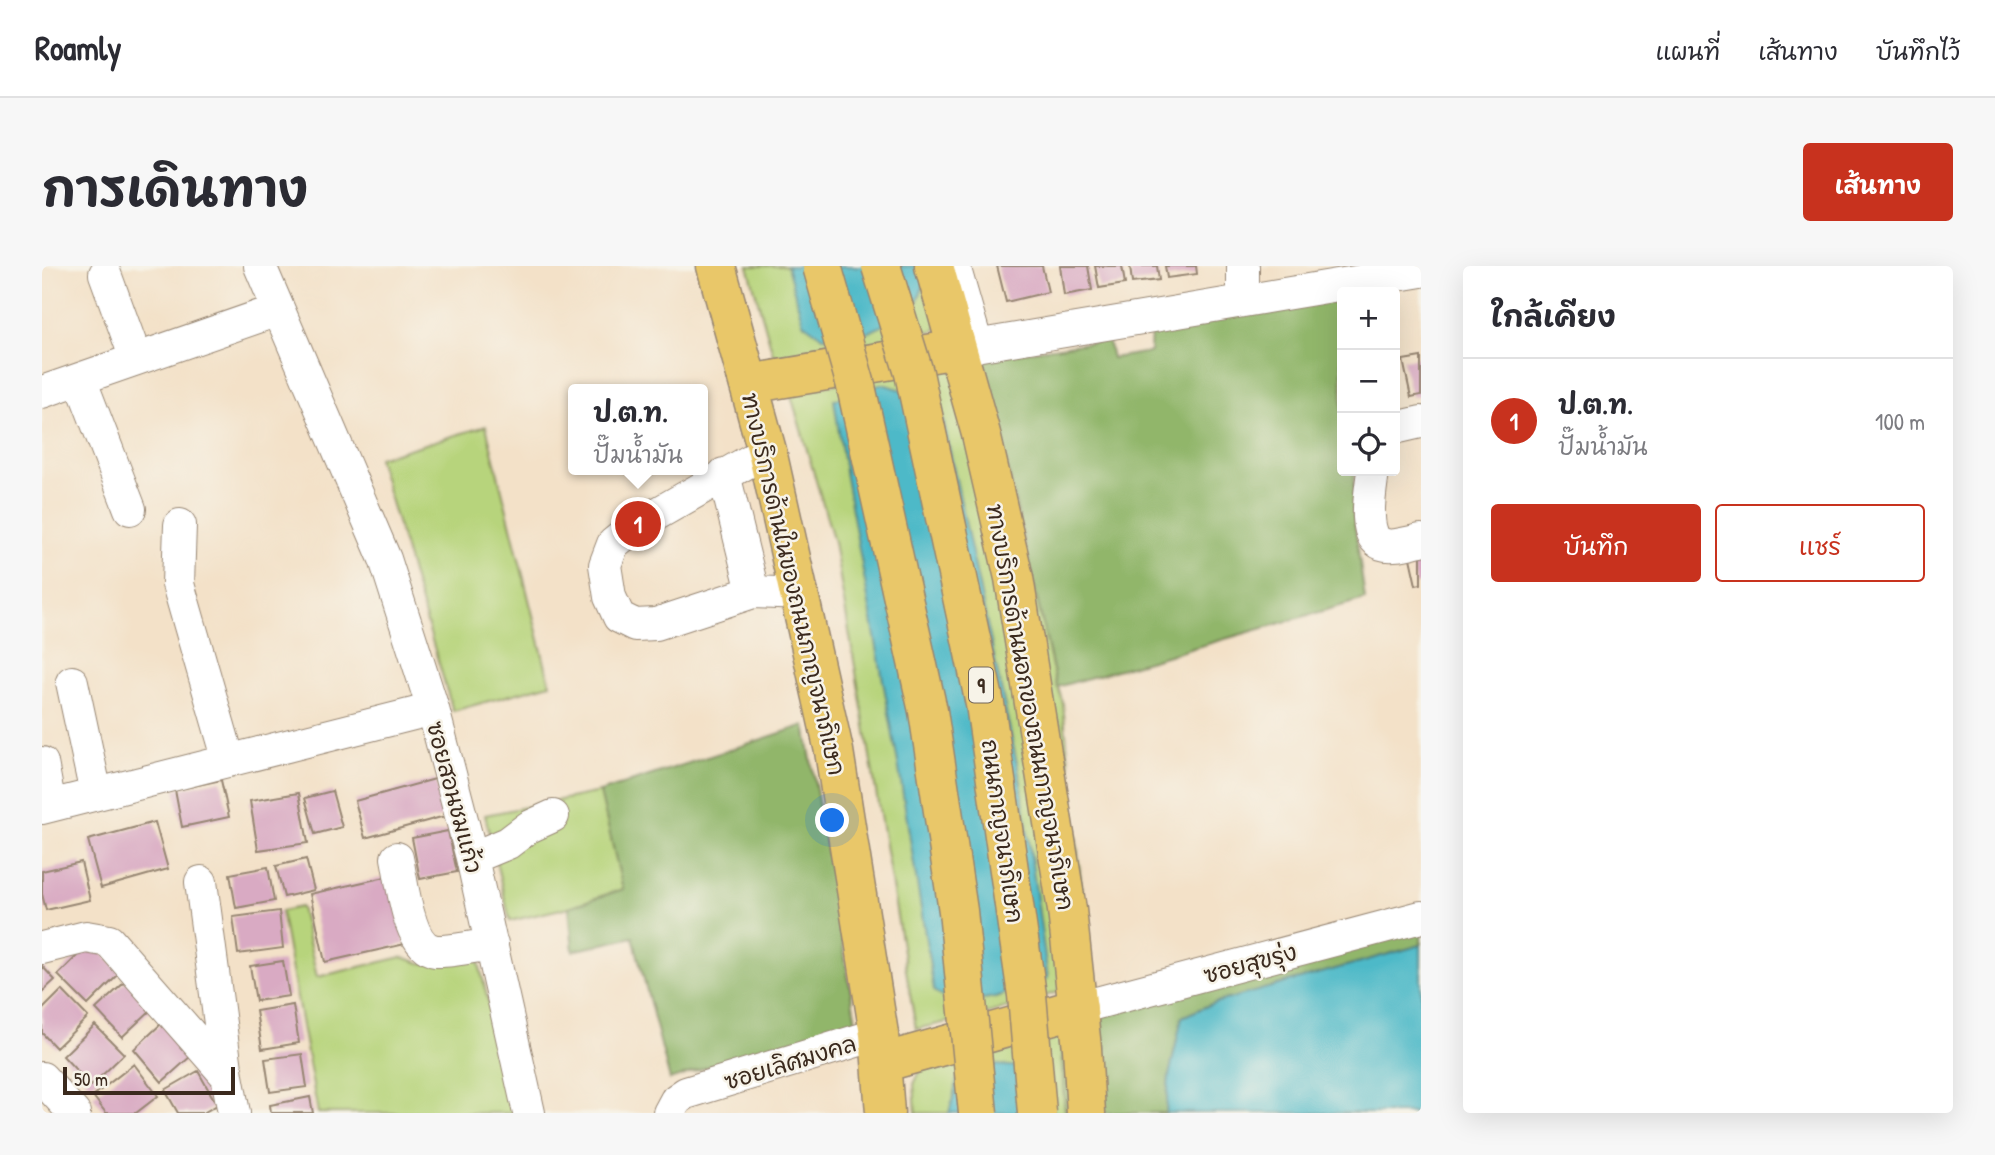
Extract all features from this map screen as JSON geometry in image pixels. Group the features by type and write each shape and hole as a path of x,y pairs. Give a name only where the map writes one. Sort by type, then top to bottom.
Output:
{"main road":[{"name":"ทางบริการด้านในของถนนกาญจนาภิเษก","path":"716,266 767,451 834,751 880,1049 885,1113"},
{"path":"822,266 855,383 928,711 958,911 978,1113"},
{"name":"ถนนกาญจนาภิเษก","path":"881,266 914,373 985,704 1027,995 1037,1113"},
{"name":"ทางบริการด้านนอกของถนนกาญจนาภิเษก","path":"934,266 967,348 981,434 1014,578 1067,910 1086,1113"},
{"path":"749,384 967,348"},
{"path":"880,1049 1078,1008"}],"street":[{"path":"260,266 385,559 433,709"},
{"path":"954,266 967,348 1243,301 1372,286 1420,269"},
{"path":"1242,266 1243,301"},
{"path":"105,274 136,359"},
{"path":"42,392 278,310"},
{"path":"80,379 130,509"},
{"path":"1400,427 1421,422"},
{"path":"767,451 634,527 613,544 605,565 610,597 619,617 635,625 656,624 753,592 801,594"},
{"path":"724,474 753,592"},
{"path":"1373,476 1368,524 1373,538 1383,545 1421,540"},
{"path":"180,525 178,584 229,761"},
{"path":"72,682 96,794"},
{"name":"ซอยสอนชมแก้ว","path":"46,806 433,709 472,859 529,1113"},
{"path":"42,763 46,806"},
{"path":"472,859 508,843 529,827 553,816"},
{"path":"397,858 413,928 421,944 435,951 492,944"},
{"path":"201,882 234,1113"},
{"name":"ซอยสุขรุ่ง","path":"1078,1008 1421,917"},
{"path":"42,948 86,937 109,941 227,1076"},
{"name":"ซอยเลิศมงคล","path":"669,1113 676,1100 687,1093 880,1049"},
{"path":"42,1078 74,1113"}],"green space":[{"path":"748,266 943,266 936,330 775,361"},
{"path":"1337,297 1337,476 1354,476 1353,513 1365,599 1057,687 983,358 1108,340 1112,358 1150,352 1151,330"},
{"path":"983,358 1052,667 1063,704 1091,982 992,1012 916,1029 834,542 790,392"},
{"path":"486,426 550,684 453,711 378,458"},
{"path":"805,725 856,1022 834,1031 756,1050 670,1080 633,937 573,951 569,907 623,889 600,792"},
{"path":"600,792 623,889 569,907 510,921 485,815"},
{"path":"301,907 317,977 402,957 420,963 437,964 477,955 515,1113 318,1113 281,911"},
{"path":"1421,925 1421,945 1214,1003 1182,1017 1169,1076 1166,1113 1065,1113 1060,1034 1062,1024"},
{"path":"1060,1034 1065,1113 916,1113 914,1084 924,1063"}],"water":[{"path":"787,266 922,266 926,279 914,311 867,333 823,337 803,323"},
{"path":"882,384 939,400 1020,777 1048,978 996,997 951,1004 934,991 898,763 834,400"},
{"path":"1421,945 1421,1113 1166,1113 1169,1076 1182,1017 1214,1003"},
{"path":"995,1065 1025,1067 1055,1113 949,1113 958,1076"}],"building":[{"path":"997,266 1042,266 1048,292 1006,302"},
{"path":"1060,266 1088,266 1092,290 1064,295"},
{"path":"1095,266 1122,266 1125,284 1099,288"},
{"path":"1130,266 1157,266 1159,280 1132,283"},
{"path":"1165,266 1196,266 1197,274 1167,278"},
{"path":"1421,357 1421,395 1411,397 1403,360"},
{"path":"1421,546 1421,584 1416,585 1408,549"},
{"path":"435,779 445,816 365,838 355,801"},
{"path":"221,780 229,817 182,827 175,790"},
{"path":"332,791 342,827 315,834 305,798"},
{"path":"299,793 308,843 258,850 250,801"},
{"path":"155,822 168,869 101,888 88,840"},
{"path":"448,831 457,872 420,879 412,838"},
{"path":"306,859 314,890 284,897 276,866"},
{"path":"81,862 90,900 46,910 42,894 42,871"},
{"path":"268,867 274,901 236,908 230,874"},
{"path":"390,876 405,944 325,962 310,894"},
{"path":"279,911 283,948 238,954 233,917"},
{"path":"91,942 121,972 88,1005 58,975"},
{"path":"283,961 289,996 256,1001 250,966"},
{"path":"42,966 55,980 42,992"},
{"path":"126,981 152,1009 122,1037 96,1009"},
{"path":"62,990 88,1017 56,1048 42,1033 42,1010"},
{"path":"293,1005 299,1043 262,1049 256,1011"},
{"path":"162,1023 191,1056 162,1082 134,1049"},
{"path":"95,1025 124,1054 91,1086 63,1056"},
{"path":"302,1054 307,1087 270,1092 265,1059"},
{"path":"134,1064 158,1096 136,1113 106,1113 93,1096"},
{"path":"198,1071 217,1105 203,1113 178,1113 165,1090"},
{"path":"310,1097 313,1113 271,1113 270,1105"}],"place":[{"name":"ป.ต.ท.","path":"638,524"}]}
